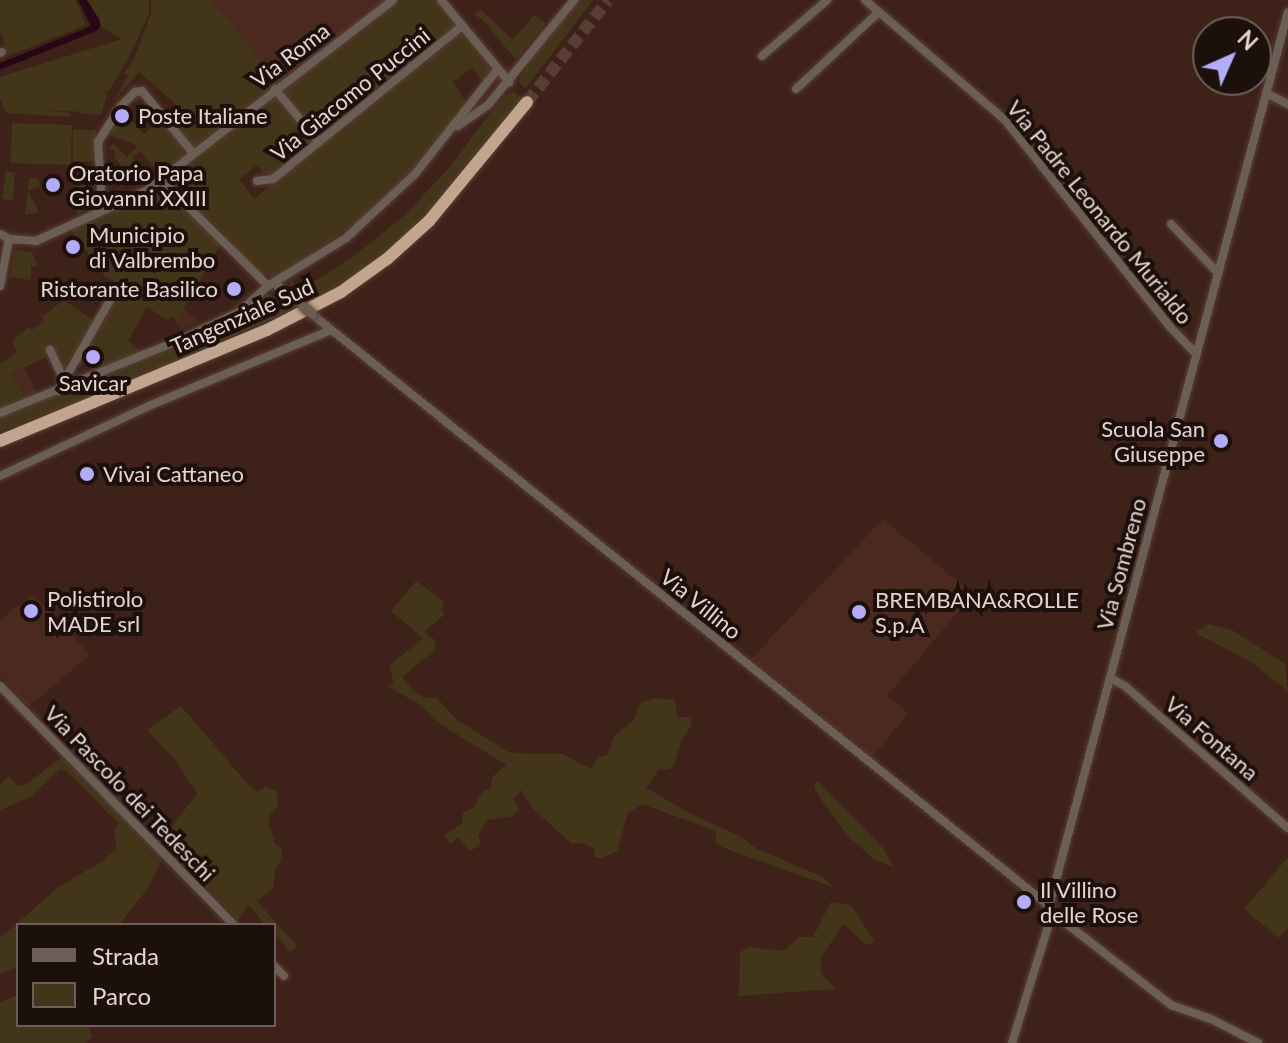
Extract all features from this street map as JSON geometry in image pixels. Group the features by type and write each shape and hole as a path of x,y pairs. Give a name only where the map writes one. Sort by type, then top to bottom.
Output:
{"highway":[{"name":"Tangenziale Sud","path":"0,441 267,330 341,292 387,259 429,221 527,102"}],"street":[{"name":"Via Roma","path":"4,237 29,242 48,237 102,209 146,191 393,0"},
{"path":"441,0 509,82"},
{"path":"451,131 488,105 574,0"},
{"path":"762,56 827,0"},
{"name":"Via Padre Leonardo Murialdo","path":"865,0 1005,120 1171,328 1196,354"},
{"path":"796,89 879,12"},
{"name":"Via Sombreno","path":"1272,71 1288,12"},
{"name":"Via Giacomo Puccini","path":"257,181 273,179 462,26"},
{"path":"0,413 239,312 271,284 346,238 372,217 415,174 498,69"},
{"path":"275,89 319,142"},
{"path":"102,209 98,142 121,106 135,92 142,91 193,153"},
{"name":"Via Sombreno","path":"1012,1043 1048,927 1049,908 1265,96"},
{"name":"Via Villino","path":"161,180 271,284 1171,1005 1211,1019 1258,1043"},
{"path":"1171,224 1217,272"},
{"path":"0,286 4,237"},
{"path":"58,391 117,288"},
{"path":"0,476 151,405 331,330"},
{"path":"50,350 64,380"},
{"name":"Via Fontana","path":"1110,678 1125,686 1288,828"},
{"name":"Via Pascolo dei Tedeschi","path":"0,686 232,923"},
{"path":"276,968 284,976"}],"shaded area":[{"path":"78,0 87,0 99,19 101,26 96,31 0,70 0,63 91,26"},
{"path":"212,0 388,0 282,80 269,65 266,67"},
{"path":"183,309 199,320 182,330 176,322"},
{"path":"24,367 36,392 25,398 12,373"},
{"path":"883,519 973,594 887,696 908,713 873,757 751,659"},
{"path":"33,594 90,654 29,707 0,676 0,620"}],"green space":[{"path":"0,0 75,0 86,25 8,56 0,32"},
{"path":"84,0 149,0 149,14 129,57 108,92 102,88 107,94 101,115 77,113 84,108 76,112 33,109 71,113 69,117 6,113 0,98 0,77 122,39 98,25"},
{"path":"151,0 212,0 266,66 269,64 282,80 193,148 169,117 179,107 139,72 113,102 128,76 124,73 134,59 151,13"},
{"path":"398,0 437,0 458,26 366,99 362,95 338,115 341,119 274,175 267,175 257,165 239,179 254,199 460,34 466,34 494,69 483,81 472,68 453,82 466,102 437,142 379,207 280,276 273,279 264,273 260,276 222,232 167,180"},
{"path":"578,0 593,0 525,89 519,82 528,63"},
{"path":"481,10 513,40 534,15 546,23 516,60 482,19 474,15"},
{"path":"512,91 522,98 469,168 410,232 357,274 308,303 292,292 290,279 300,291 354,256 405,215 448,169 501,99"},
{"path":"121,109 144,134 160,121 188,151 161,175 140,151 132,158 148,175 143,180 130,167 125,170 115,158 115,149 108,149 113,144 127,157 138,146 107,134"},
{"path":"12,123 72,125 71,165 11,163"},
{"path":"73,130 96,130 96,161 73,161"},
{"path":"6,171 15,173 13,200 2,199"},
{"path":"29,178 38,179 41,189 38,186 28,191 39,212 25,215"},
{"path":"86,185 84,201 96,201 77,215 76,186"},
{"path":"161,185 221,243 176,322 172,316 168,320 147,307 128,341 143,352 94,372 92,366 103,361 98,353 91,349 82,363 78,362 123,287 104,275 70,229 128,205"},
{"path":"15,249 32,252 38,266 31,266 31,280 10,277"},
{"path":"268,293 298,308 107,391 0,431 0,417 185,342 243,314"},
{"path":"64,300 94,321 62,370 52,346 46,351 48,356 12,373 24,397 0,408 0,364 17,352 12,341 29,327 32,330 44,321 42,317"},
{"path":"416,581 445,602 441,610 445,614 424,632 435,640 435,650 402,677 413,690 424,698 437,698 456,719 510,753 563,754 591,769 598,757 607,755 614,736 633,721 640,703 656,698 675,700 677,717 691,717 691,726 681,741 675,763 669,770 659,769 646,788 697,817 738,835 757,849 821,876 835,888 724,848 715,841 717,833 713,830 642,804 628,813 617,851 602,858 595,857 594,849 584,843 572,844 532,808 521,790 513,799 519,810 513,816 488,820 478,835 481,843 474,849 468,850 459,837 451,844 444,836 462,823 463,813 473,808 483,791 490,788 493,776 507,765 443,726 420,705 389,687 394,684 389,666 423,638 391,611"},
{"path":"1209,624 1232,630 1285,664 1288,691 1251,662 1198,634 1197,631"},
{"path":"181,706 251,788 258,792 265,786 277,791 278,806 269,816 269,824 275,844 282,849 281,860 275,870 273,889 257,901 297,946 290,952 276,936 276,923 263,923 249,905 238,920 161,840 197,794 177,762 147,730"},
{"path":"62,757 164,855 148,888 121,923 17,923 60,886 103,861 117,848 114,830 119,824 66,771 60,769 30,797 0,810 0,784 8,777 19,786 25,785"},
{"path":"815,782 820,783 883,848 894,867 875,860 849,837 820,798 814,788"},
{"path":"1288,857 1288,928 1279,938 1244,909"},
{"path":"831,902 851,905 875,942 866,945 844,924 821,957 821,973 835,989 739,996 740,952 750,947 783,951 800,937 813,937"},
{"path":"16,924 16,968 0,974 0,938"},
{"path":"16,996 16,1027 90,1027 92,1037 85,1043 0,1043 0,1002"}],"tunnel":[{"path":"527,102 608,0"}],"place":[{"name":"Poste Italiane","path":"122,116"},
{"name":"Oratorio Papa Giovanni XXIII","path":"53,185"},
{"name":"Municipio di Valbrembo","path":"73,247"},
{"name":"Ristorante Basilico","path":"234,289"},
{"name":"Savicar","path":"93,357"},
{"name":"Scuola San Giuseppe","path":"1221,441"},
{"name":"Vivai Cattaneo","path":"87,474"},
{"name":"Polistirolo MADE srl","path":"31,611"},
{"name":"BREMBANA&ROLLE S.p.A","path":"859,612"},
{"name":"Il Villino delle Rose","path":"1024,902"}]}
